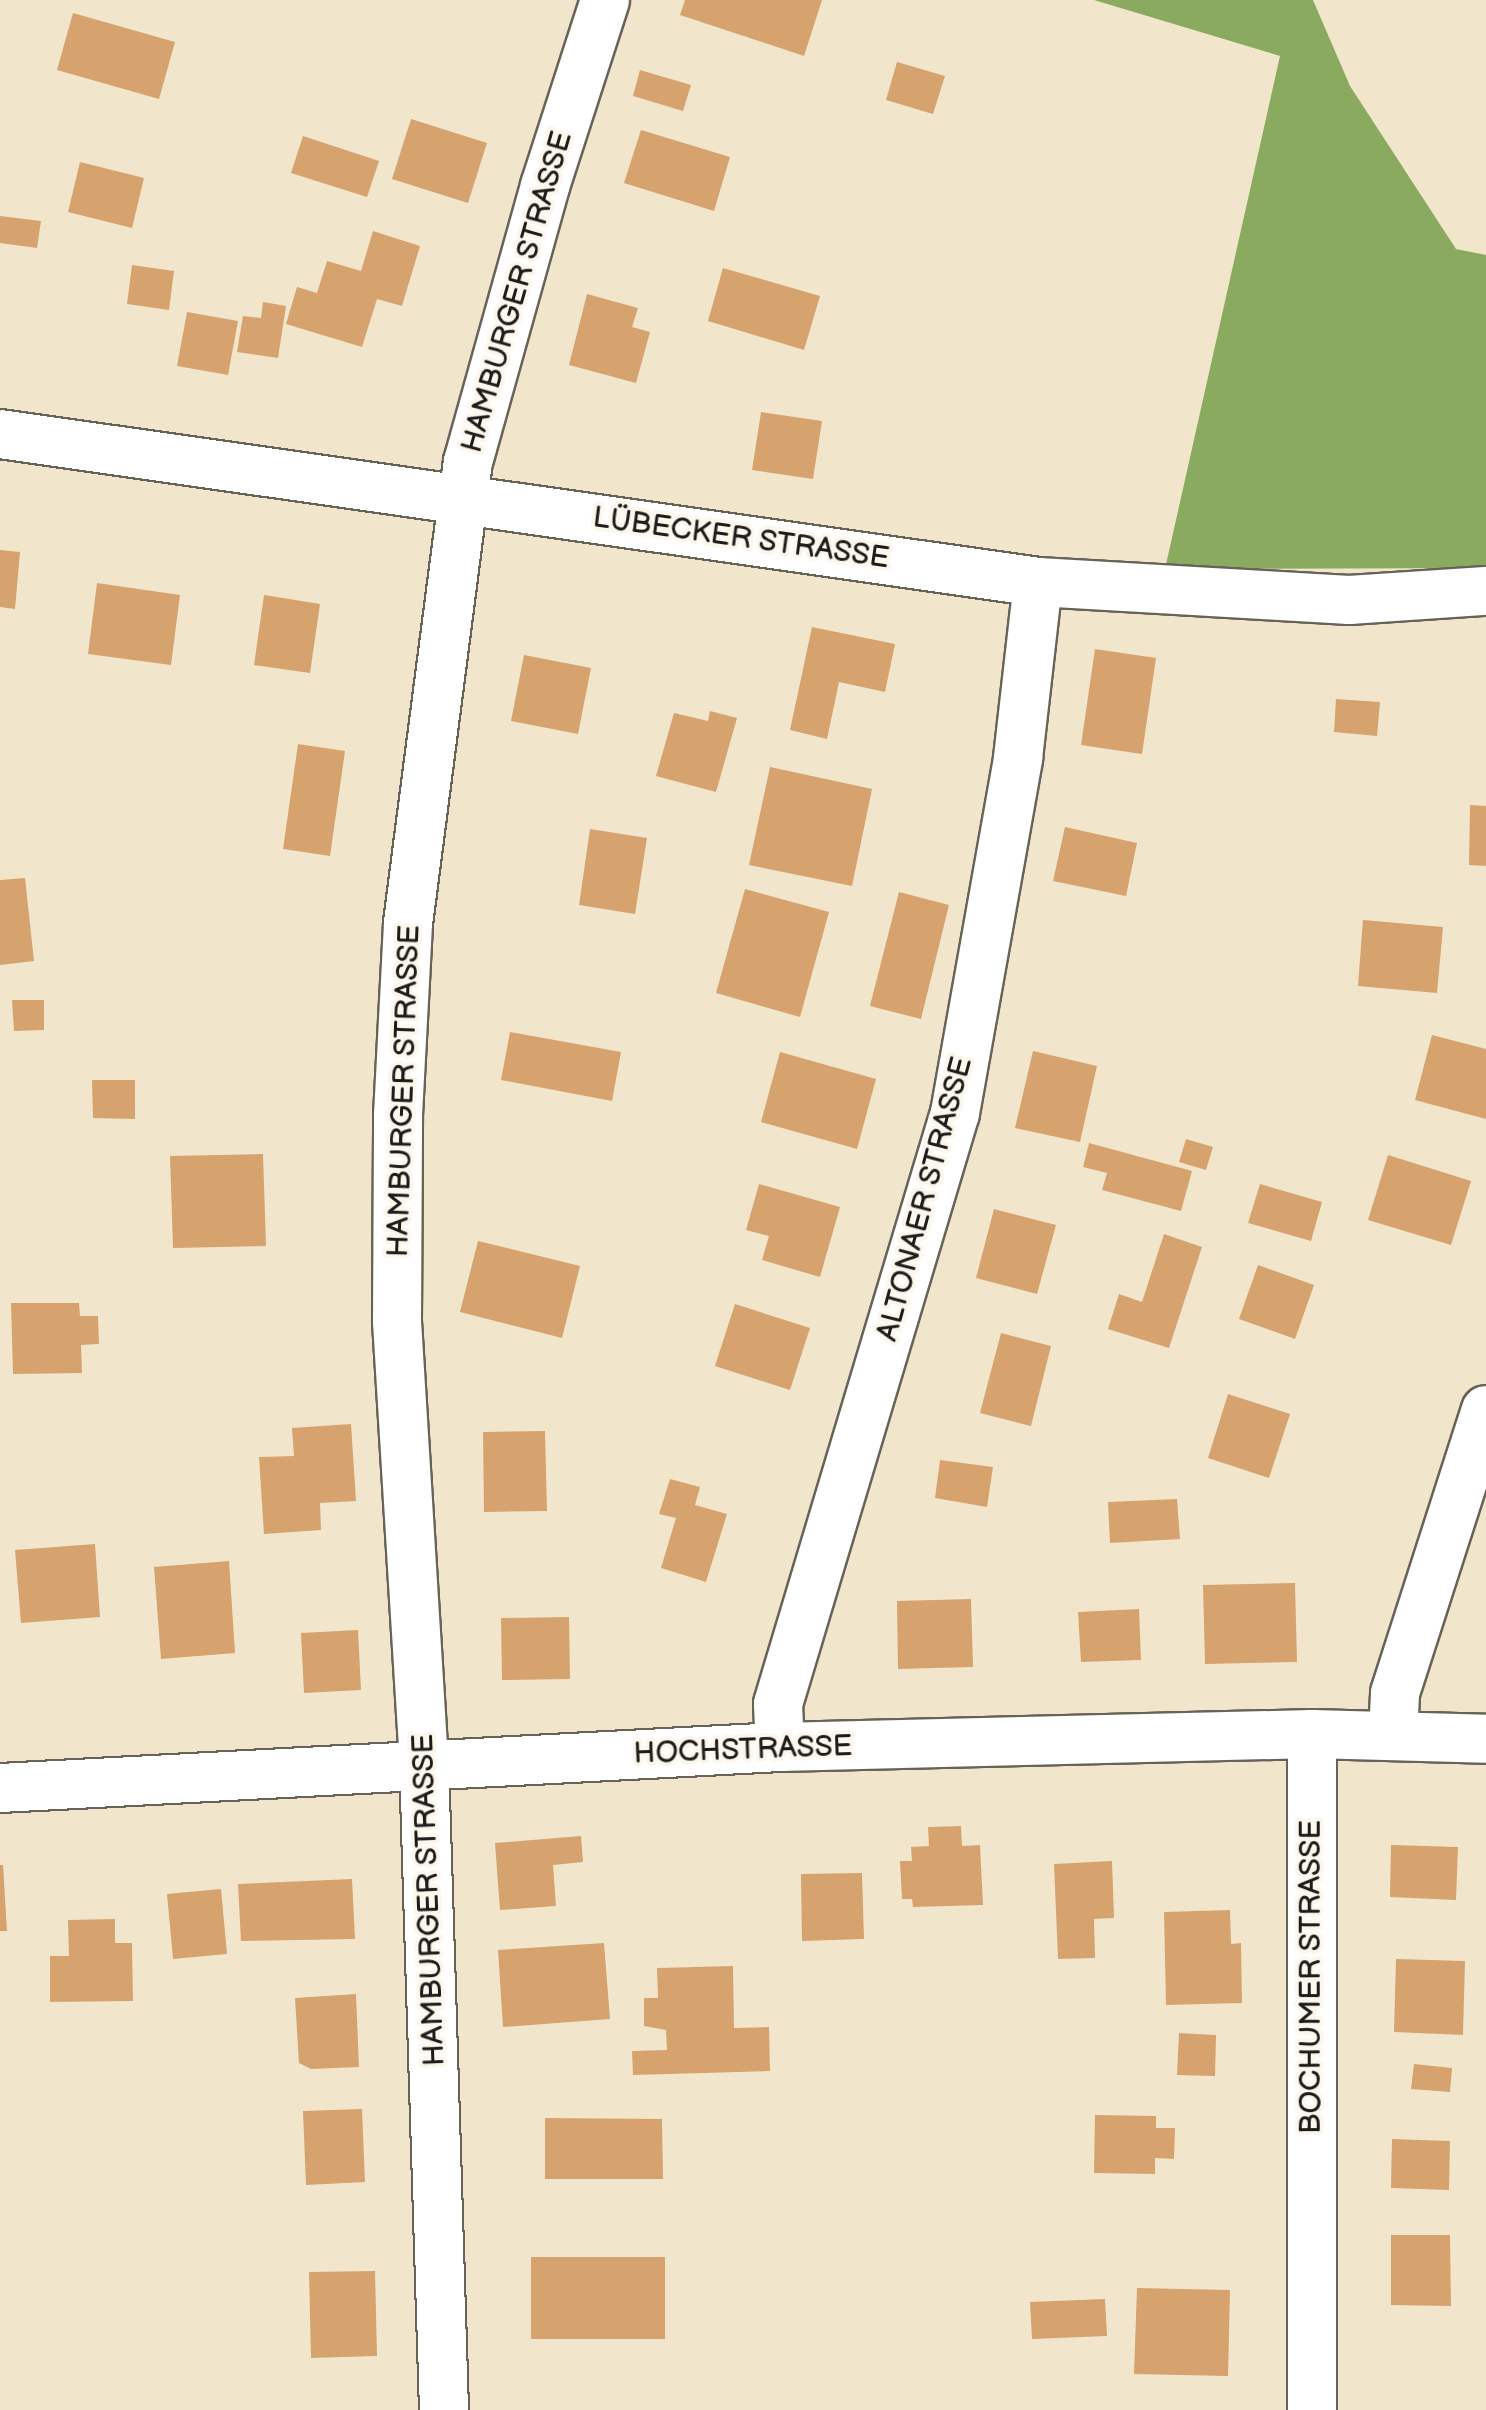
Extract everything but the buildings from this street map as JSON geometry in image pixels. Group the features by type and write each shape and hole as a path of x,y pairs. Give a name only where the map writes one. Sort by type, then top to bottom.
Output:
{"street":[{"name":"HAMBURGER STRASSE","path":"444,2410 442,2205 424,1764 398,1321 398,1115 408,922 462,496 545,186 605,0"},
{"name":"LÜBECKER STRASSE","path":"0,434 462,496 1038,582 1350,600 1486,591"},
{"name":"ALTONAER STRASSE","path":"780,1747 778,1704 955,1113 1018,758 1038,582"},
{"path":"1393,1736 1395,1692 1486,1410"},
{"name":"HOCHSTRASSE","path":"0,1788 780,1747 1312,1734 1486,1739"},
{"name":"BOCHUMER STRASSE","path":"1312,1734 1312,2410"}],"green space":[{"path":"1094,0 1313,0 1350,86 1456,249 1486,255 1486,568 1165,569 1280,56"}]}
